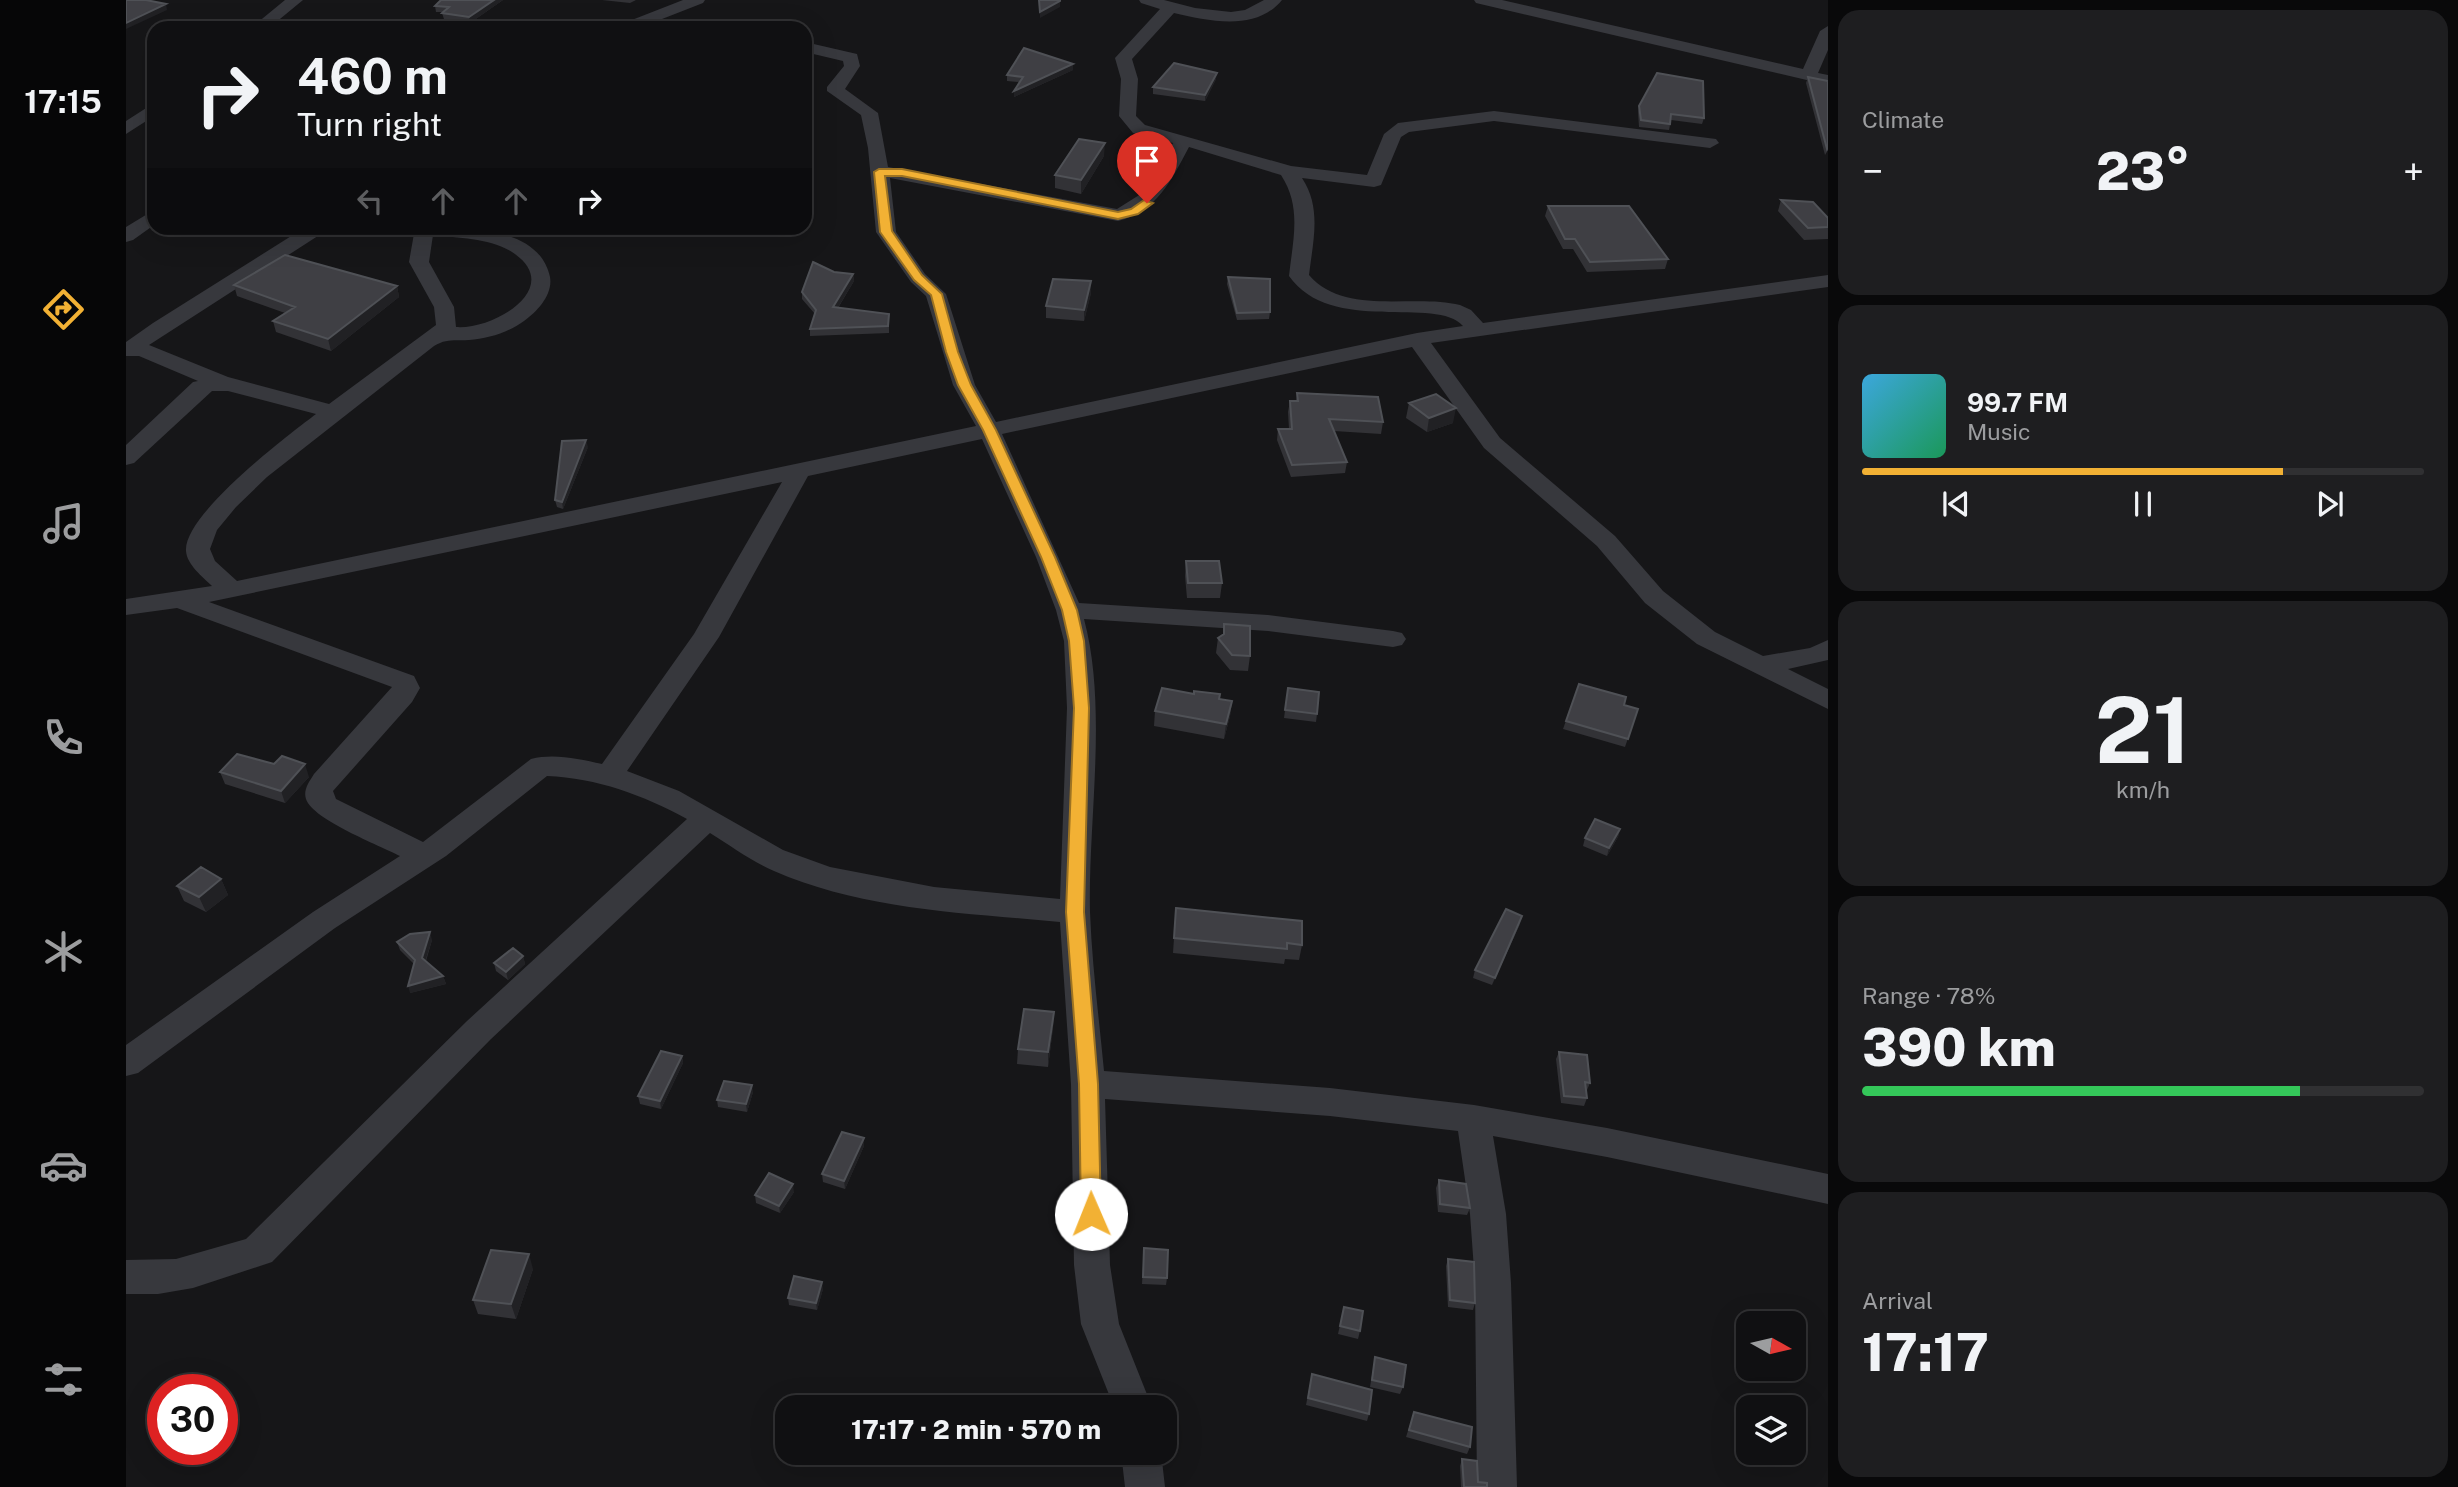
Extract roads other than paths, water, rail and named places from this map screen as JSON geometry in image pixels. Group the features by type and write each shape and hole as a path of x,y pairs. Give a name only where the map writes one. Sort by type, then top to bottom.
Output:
{"street":[{"path":"268,21 295,0"},
{"path":"643,21 697,0"},
{"path":"1147,0 1217,15 1247,16 1267,8 1274,0"},
{"path":"1482,0 1828,79"},
{"path":"1171,6 1155,27 1123,58 1130,82 1126,117 1129,124 1288,171 1374,181 1393,134 1404,127 1494,116 1710,143"},
{"path":"1808,76 1819,46 1828,32"},
{"path":"812,49 851,58 852,66 836,87 836,91 869,113 877,148 886,232 918,278 936,294 964,385 989,430 1048,557 1069,610 1081,673 1075,912 1088,1084 1092,1265 1100,1324 1128,1395"},
{"path":"130,126 147,113"},
{"path":"879,172 902,173 1118,215 1135,211 1147,203 1183,141"},
{"path":"1288,171 1301,191 1306,214 1299,276 1303,285 1327,297 1350,302 1453,309 1464,314 1476,328"},
{"path":"126,236 147,221"},
{"path":"129,349 306,235"},
{"path":"425,235 419,262 444,307 447,325 443,332"},
{"path":"232,590 201,560 198,547 202,534 235,494 284,450 426,341 443,332 471,334 515,319 533,303 541,288 539,273 527,255 509,244 462,235"},
{"path":"126,607 232,590 1476,328 1817,282 1828,298"},
{"path":"1417,339 1492,443 1606,541 1654,597 1706,638 1828,701"},
{"path":"129,349 142,350 220,382 334,412"},
{"path":"126,458 201,387 220,382"},
{"path":"608,776 706,637 800,470"},
{"path":"179,600 404,682 406,688 402,696 324,781 319,791 320,800 326,806 422,854"},
{"path":"1069,610 1268,623 1393,639"},
{"path":"1760,666 1817,655 1828,649"},
{"path":"126,1063 324,920 435,848 541,766 560,766 608,776 674,800 782,862 835,881 934,899 1075,912"},
{"path":"126,1278 139,1280 210,1268 259,1251 479,1030 708,818"},
{"path":"1088,1084 1336,1102 1473,1119 1587,1137 1828,1189"},
{"path":"1473,1119 1488,1213 1492,1269 1497,1487"},
{"path":"1142,1465 1145,1487"}]}
